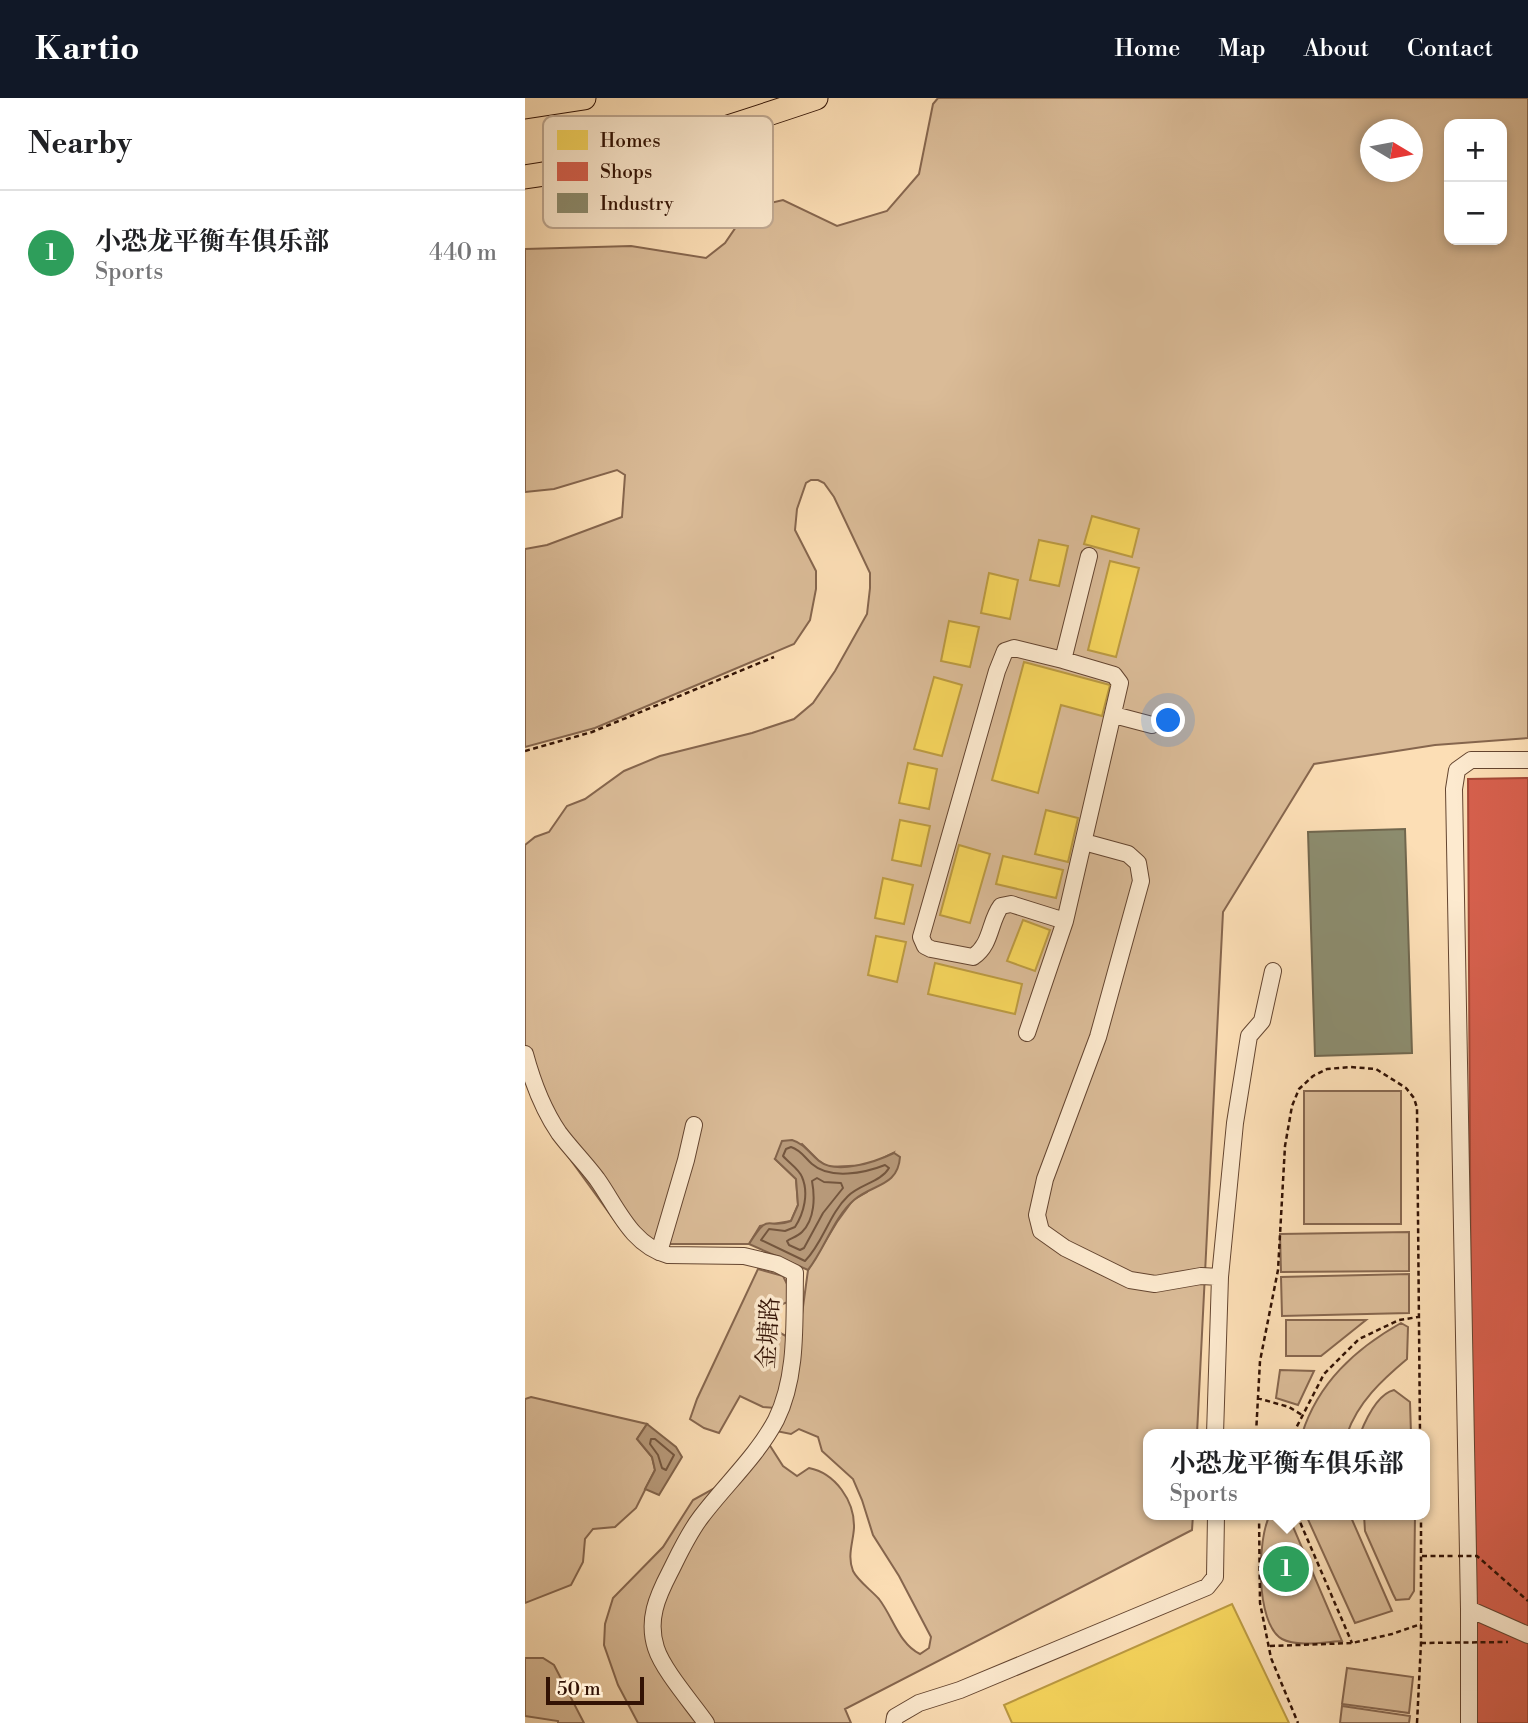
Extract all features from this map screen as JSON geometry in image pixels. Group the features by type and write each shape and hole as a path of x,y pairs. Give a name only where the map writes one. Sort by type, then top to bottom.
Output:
{"highway":[{"path":"525,107 584,98"},
{"path":"762,116 816,98"},
{"path":"525,177 543,173"}],"street":[{"path":"1063,660 1089,556"},
{"path":"1027,1033 1065,921 1120,683 1114,675 1014,648 1005,651 921,937 925,946 931,949 973,957 981,952 988,942 996,913 1001,906 1011,904 1065,921"},
{"path":"1114,715 1152,725"},
{"path":"1469,1723 1454,789 1457,770 1471,760 1528,760"},
{"path":"1084,842 1128,854 1138,863 1142,881 1098,1037 1045,1179 1037,1215 1041,1231 1065,1248 1130,1280 1155,1284 1201,1276 1220,1277"},
{"path":"1215,1429 1220,1277 1235,1123 1249,1036 1262,1021 1273,971"},
{"path":"525,1054 559,1133 598,1181 624,1221 641,1241 659,1252 694,1125"},
{"name":"金塘路","path":"659,1252 678,1256 744,1256 777,1264 801,1276 791,1366 776,1420 700,1518 677,1558 653,1610 653,1637 657,1651 706,1723"},
{"path":"894,1723 895,1717 919,1703 960,1690 1207,1587 1215,1577 1216,1520"},
{"path":"1469,1609 1528,1636"}],"path":[{"path":"525,751 592,732 774,657"},
{"path":"1256,1429 1266,1326 1278,1270 1285,1146 1292,1106 1299,1089 1313,1076 1327,1069 1350,1067 1376,1069 1406,1087 1417,1108 1420,1429"},
{"path":"1295,1429 1324,1374 1359,1339 1399,1320 1418,1317"},
{"path":"1257,1398 1289,1407 1302,1415"},
{"path":"1259,1520 1260,1603 1268,1646 1277,1677 1298,1723"},
{"path":"1299,1520 1352,1643"},
{"path":"1417,1723 1422,1624 1421,1520"},
{"path":"1422,1556 1477,1556 1528,1601"},
{"path":"1268,1646 1352,1643 1422,1624"},
{"path":"1421,1643 1508,1642"}],"shaded area":[{"path":"938,98 1528,98 1528,738 1435,745 1314,764 1223,912 1197,1429 1143,1429 1143,1520 1193,1520 1192,1530 845,1709 851,1723 638,1723 618,1685 604,1645 605,1624 613,1598 663,1547 693,1500 715,1488 767,1441 783,1466 797,1476 809,1468 827,1476 842,1490 853,1518 850,1555 853,1571 879,1599 907,1644 920,1654 929,1648 931,1637 899,1576 873,1535 853,1479 822,1451 818,1437 799,1429 791,1434 776,1431 800,1329 808,1270 837,1222 853,1200 867,1192 893,1153 869,1165 828,1167 802,1144 775,1159 796,1179 798,1205 791,1221 760,1226 749,1244 662,1244 620,1228 549,1130 525,1071 525,845 535,837 549,832 567,806 585,799 624,771 660,756 752,733 794,719 813,703 835,671 867,614 870,573 834,497 824,483 811,480 806,483 797,509 795,530 816,571 816,589 810,620 794,644 595,728 525,747 525,549 547,545 622,517 625,475 617,470 554,489 525,492 525,249 631,246 706,258 725,243 735,228 773,228 773,202 783,200 837,226 887,211 919,174 933,104"},
{"path":"1304,1091 1401,1091 1401,1224 1304,1224"},
{"path":"1409,1232 1409,1271 1281,1272 1280,1234"},
{"path":"758,1269 783,1276 790,1290 788,1302 777,1306 776,1331 786,1336 787,1358 775,1408 763,1407 740,1396 719,1433 690,1419"},
{"path":"1409,1274 1409,1313 1282,1316 1281,1277"},
{"path":"1286,1320 1366,1320 1321,1356 1286,1356"},
{"path":"1401,1323 1408,1327 1407,1359 1364,1402 1349,1429 1304,1429 1328,1383 1354,1356"},
{"path":"1280,1370 1314,1371 1298,1405 1276,1398"},
{"path":"1394,1390 1410,1402 1411,1429 1362,1429 1377,1402"},
{"path":"531,1397 647,1424 637,1439 652,1457 655,1470 636,1508 615,1527 593,1529 585,1539 583,1562 571,1585 525,1603 525,1399"},
{"path":"1268,1520 1290,1520 1342,1641 1295,1643 1282,1639 1273,1630 1267,1617 1261,1580"},
{"path":"1308,1520 1352,1520 1392,1611 1355,1623"},
{"path":"1364,1520 1415,1520 1414,1591 1409,1599 1396,1600 1365,1531"},
{"path":"525,1658 543,1658 554,1665 584,1723 558,1723 525,1716"},
{"path":"1347,1668 1413,1677 1409,1713 1342,1704"},
{"path":"1342,1706 1410,1716 1409,1723 1340,1723"}],"water":[{"path":"792,1140 804,1146 819,1161 836,1167 856,1166 894,1153 900,1157 898,1167 889,1180 861,1195 847,1207 808,1270 749,1244 765,1224 791,1221 798,1205 796,1179 775,1159 782,1141"},
{"path":"647,1424 676,1447 682,1457 659,1495 645,1489 655,1470 652,1457 637,1439"}],"building: Homes":[{"path":"1092,516 1139,529 1132,557 1084,544"},
{"path":"1039,540 1068,546 1059,586 1030,580"},
{"path":"1110,561 1139,568 1116,657 1088,650"},
{"path":"989,573 1018,580 1010,619 981,613"},
{"path":"949,621 979,627 970,667 941,661"},
{"path":"1024,662 1110,685 1102,716 1061,705 1038,793 992,780"},
{"path":"934,677 962,685 942,756 914,749"},
{"path":"908,763 937,769 929,809 899,803"},
{"path":"1046,810 1078,818 1068,862 1035,854"},
{"path":"900,820 930,826 921,866 892,860"},
{"path":"959,845 990,854 970,923 940,915"},
{"path":"1003,856 1063,870 1056,898 996,884"},
{"path":"883,878 913,885 904,924 875,918"},
{"path":"1023,920 1050,930 1035,971 1007,961"},
{"path":"876,936 906,942 897,982 868,975"},
{"path":"935,963 1022,984 1015,1014 928,994"},
{"path":"1232,1604 1289,1723 1012,1723 1004,1705"}],"building: Shops":[{"path":"1528,778 1528,1723 1473,1723 1468,779"}],"building: Industry":[{"path":"1405,829 1412,1053 1315,1056 1308,832"}],"place":[{"name":"小恐龙平衡车俱乐部","path":"1286,1569"}]}
